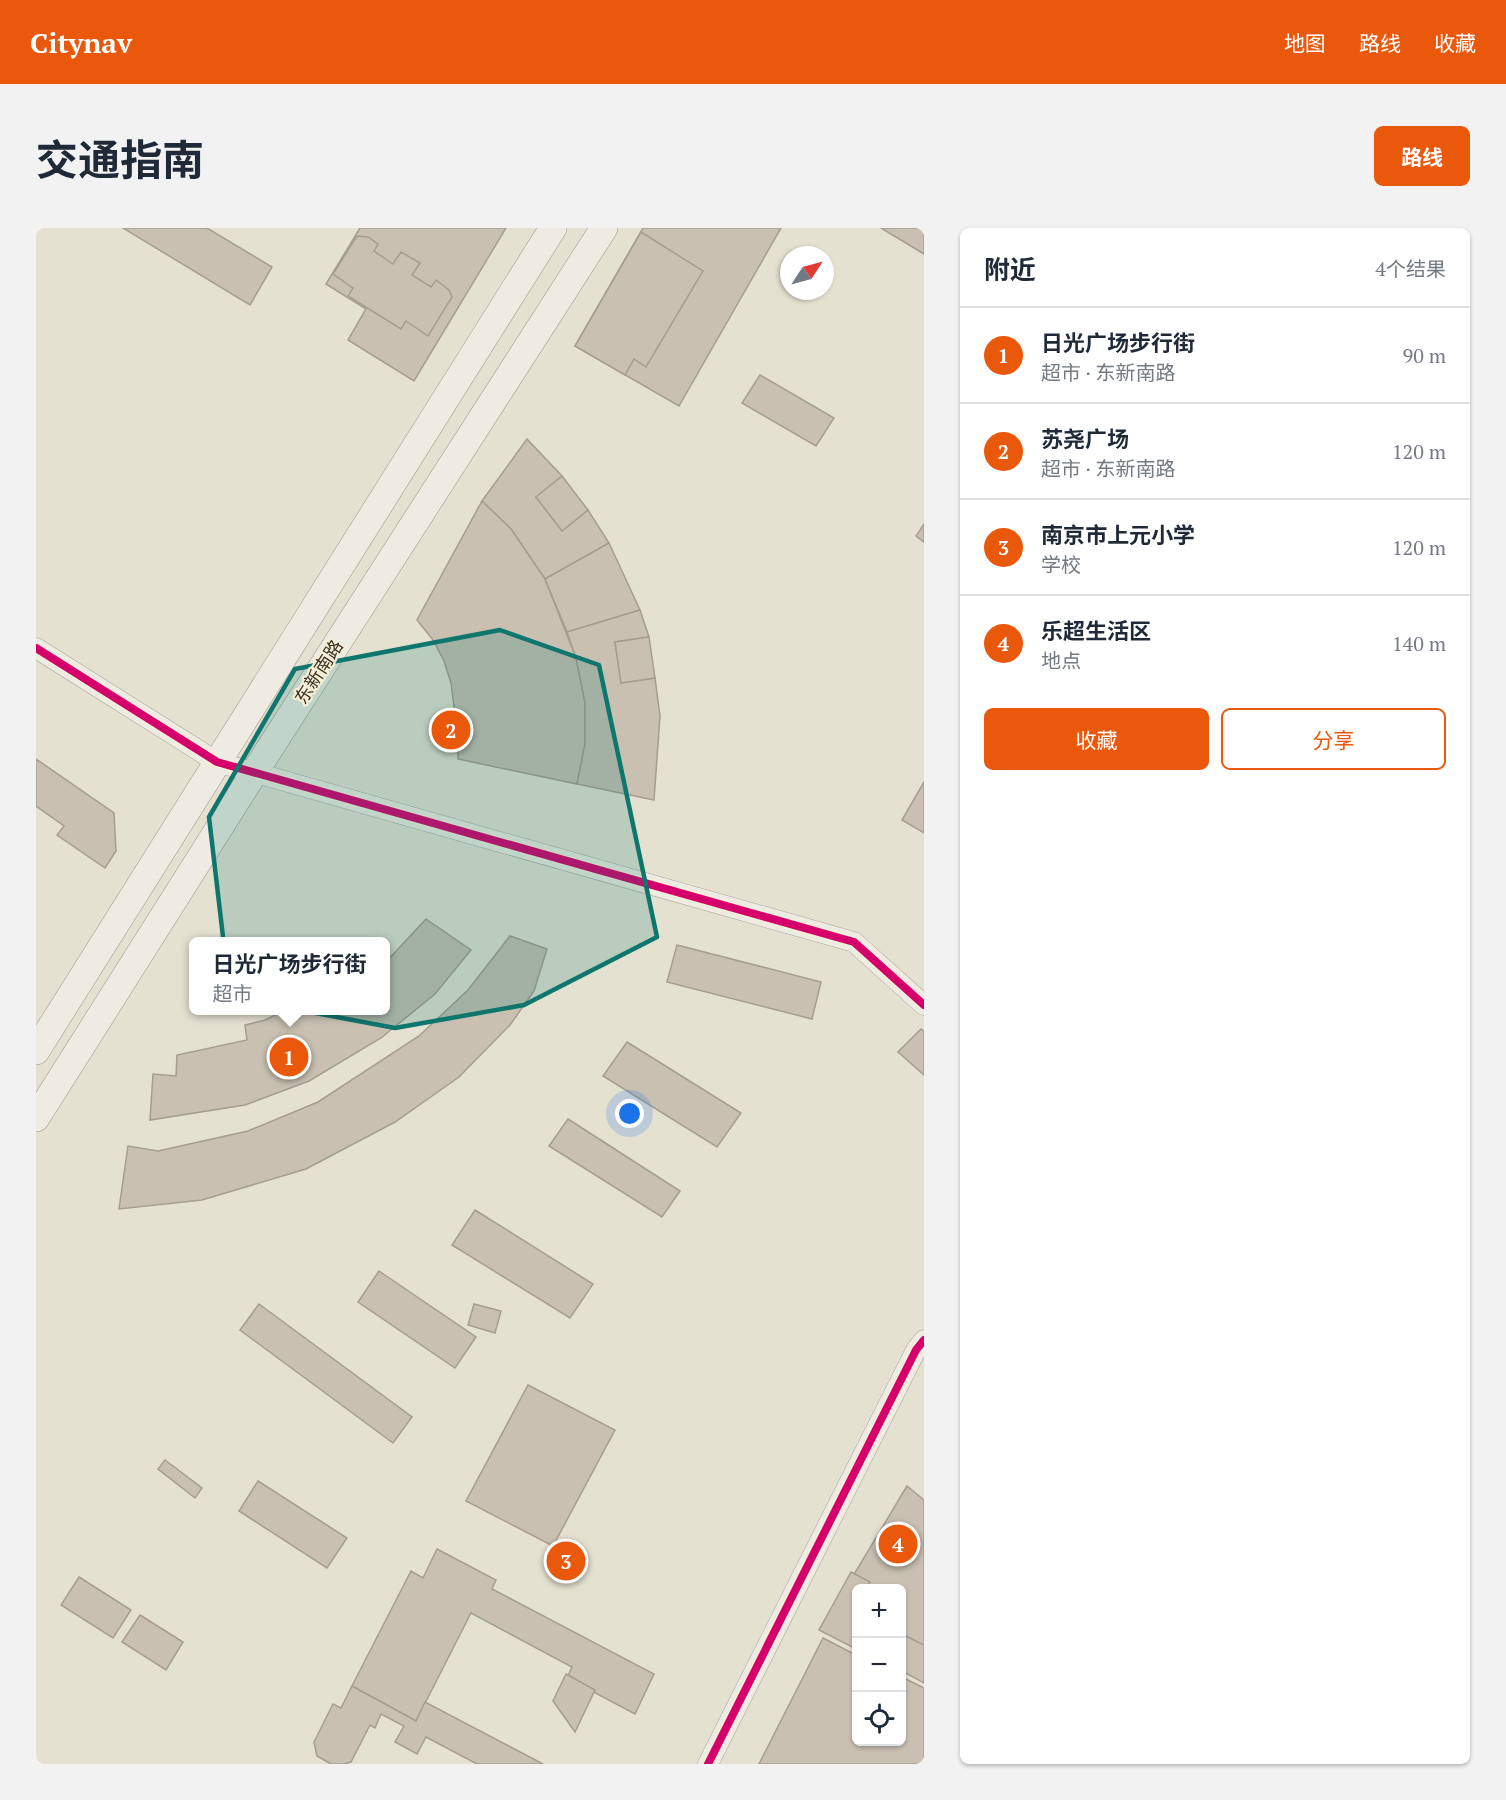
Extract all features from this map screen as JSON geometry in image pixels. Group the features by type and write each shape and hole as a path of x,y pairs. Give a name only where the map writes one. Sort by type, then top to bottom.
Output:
{"main road":[{"name":"东新南路","path":"36,1051 553,228"},
{"name":"东新南路","path":"36,1118 254,773 604,228"}],"street":[{"path":"36,648 217,762 854,942 924,1005"},
{"path":"708,1764 916,1350 924,1340"}],"highlighted area":[{"path":"500,630 599,665 657,937 524,1005 395,1028 230,997 209,817 295,669"}],"building":[{"path":"123,228 207,228 272,267 250,305"},
{"path":"360,228 506,228 414,381 348,340 366,309 326,284"},
{"path":"643,228 781,228 679,406 575,346"},
{"path":"881,228 924,228 924,254"},
{"path":"641,232 703,271 646,367 634,359 625,375 575,346"},
{"path":"357,236 368,237 378,244 374,251 393,264 401,252 420,263 412,275 431,287 436,280 449,290 452,297 428,336 406,321 401,329 348,296 353,288 333,274"},
{"path":"760,375 834,418 816,446 742,403"},
{"path":"527,439 562,476 536,497 562,531 588,510 609,543 545,579 511,529 482,501"},
{"path":"562,476 588,510 562,531 536,497"},
{"path":"482,501 511,529 545,579 576,658 585,702 585,744 577,784 458,759 458,738 451,683 444,661 433,640 417,620"},
{"path":"924,524 924,542 916,536"},
{"path":"609,543 640,610 567,632 545,579"},
{"path":"640,610 649,637 615,642 621,683 655,678 660,716 654,800 577,784 585,744 585,702 576,658 567,632"},
{"path":"649,637 655,678 621,683 615,642"},
{"path":"36,759 114,813 116,851 105,868 57,835 64,826 36,806"},
{"path":"924,782 924,833 902,820"},
{"path":"426,919 471,950 435,994 381,1038 309,1081 245,1105 150,1120 153,1074 176,1076 177,1055 247,1040 245,1025 275,1015 390,1015 390,958"},
{"path":"510,936 547,949 534,991 510,1025 459,1077 395,1122 306,1169 202,1200 119,1209 128,1146 158,1151 248,1131 318,1102 419,1036 468,990"},
{"path":"677,945 821,982 812,1019 667,982"},
{"path":"921,1029 924,1031 924,1075 898,1052"},
{"path":"627,1042 741,1113 717,1147 603,1076"},
{"path":"568,1119 680,1191 662,1217 549,1146"},
{"path":"475,1210 593,1284 570,1318 452,1245"},
{"path":"379,1271 476,1337 455,1368 358,1302"},
{"path":"259,1304 412,1417 393,1443 240,1330"},
{"path":"474,1304 501,1311 495,1333 468,1325"},
{"path":"528,1385 615,1430 553,1546 466,1501"},
{"path":"165,1460 202,1488 195,1498 158,1469"},
{"path":"258,1481 347,1538 327,1568 239,1511"},
{"path":"907,1486 924,1500 924,1666 906,1655 906,1584 852,1584 852,1624 832,1611"},
{"path":"437,1549 496,1580 492,1589 654,1674 635,1714 567,1678 572,1667 471,1613 416,1721 352,1686 411,1571 423,1578"},
{"path":"851,1572 870,1582 869,1584 852,1584 852,1647 819,1630"},
{"path":"79,1577 131,1610 113,1638 61,1605"},
{"path":"140,1615 183,1642 166,1670 122,1642"},
{"path":"906,1636 924,1645 924,1683 906,1673"},
{"path":"823,1638 852,1653 852,1746 906,1746 906,1679 924,1688 924,1764 759,1764"},
{"path":"566,1674 595,1690 575,1732 553,1701"},
{"path":"352,1686 416,1721 425,1702 543,1764 477,1764 426,1737 417,1754 395,1742 404,1726 381,1714 375,1728 370,1725 351,1762 331,1764 317,1756 314,1742 333,1704 341,1708"}],"cycle path":[{"path":"36,648 217,762 854,942 924,1005"},
{"path":"708,1764 916,1350 924,1340"}],"place":[{"name":"苏尧广场","path":"451,730"},
{"name":"日光广场步行街","path":"289,1057"},
{"name":"乐超生活区","path":"898,1544"},
{"name":"南京市上元小学","path":"566,1561"}]}
